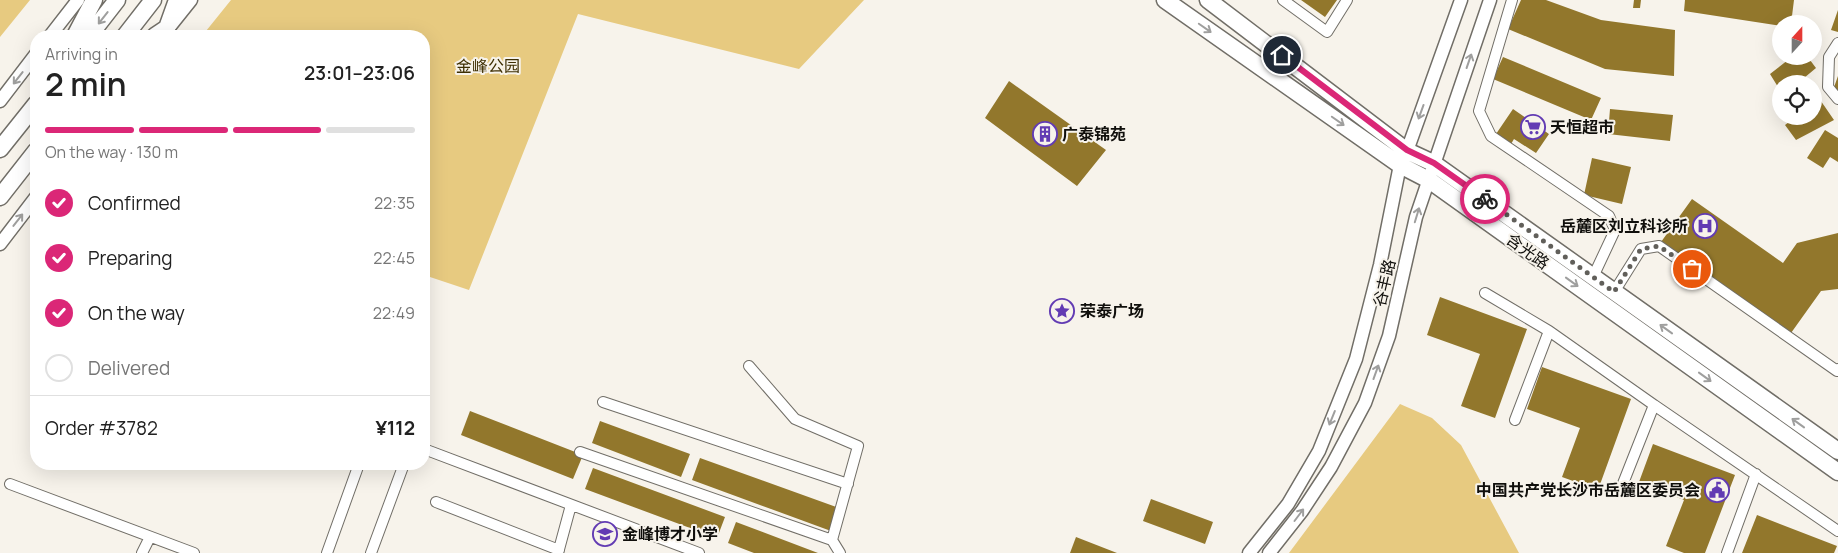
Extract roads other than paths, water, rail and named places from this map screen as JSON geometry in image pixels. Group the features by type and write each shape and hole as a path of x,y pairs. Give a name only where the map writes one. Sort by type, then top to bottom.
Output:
{"main road":[{"path":"78,30 94,0"},
{"path":"94,30 117,0"},
{"path":"130,30 153,0"},
{"path":"163,30 177,0"},
{"name":"含光路","path":"1165,0 1403,158 1434,163 1838,452"},
{"name":"含光路","path":"1217,2 1429,180 1838,472"},
{"path":"0,149 30,112"},
{"path":"0,197 30,159"}],"street":[{"path":"55,30 78,0"},
{"path":"165,30 191,0"},
{"path":"1283,0 1327,32 1347,0"},
{"name":"谷丰路","path":"1249,553 1288,504 1319,451 1356,359 1380,265 1403,158 1461,0"},
{"name":"谷丰路","path":"1269,553 1302,511 1331,467 1365,403 1389,336 1416,217 1490,0"},
{"path":"1512,0 1479,111 1491,136 1609,216 1615,230 1593,276"},
{"path":"1838,43 1829,57 1828,87 1838,99"},
{"path":"0,101 30,62"},
{"path":"0,244 30,205"},
{"path":"1614,292 1641,249 1659,246 1837,372 1838,370"},
{"path":"1485,293 1549,331 1838,531"},
{"path":"1515,420 1549,331"},
{"path":"749,366 795,419 858,446 832,540"},
{"path":"603,402 848,484"},
{"path":"1620,491 1654,405"},
{"path":"430,451 699,553"},
{"path":"580,452 832,540 840,553"},
{"path":"327,553 357,470"},
{"path":"371,553 402,470"},
{"path":"1727,553 1756,474"},
{"path":"10,484 194,553"},
{"path":"436,502 558,551 571,505"},
{"path":"142,553 150,537"}],"place":[{"name":"天恒超市","path":"1533,127"},
{"name":"广泰锦苑","path":"1045,134"},
{"name":"岳麓区刘立科诊所","path":"1705,226"},
{"name":"荣泰广场","path":"1062,311"},
{"name":"中国共产党长沙市岳麓区委员会","path":"1717,490"},
{"name":"金峰博才小学","path":"605,534"}],"park label":[{"name":"金峰公园","path":"488,66"}]}
